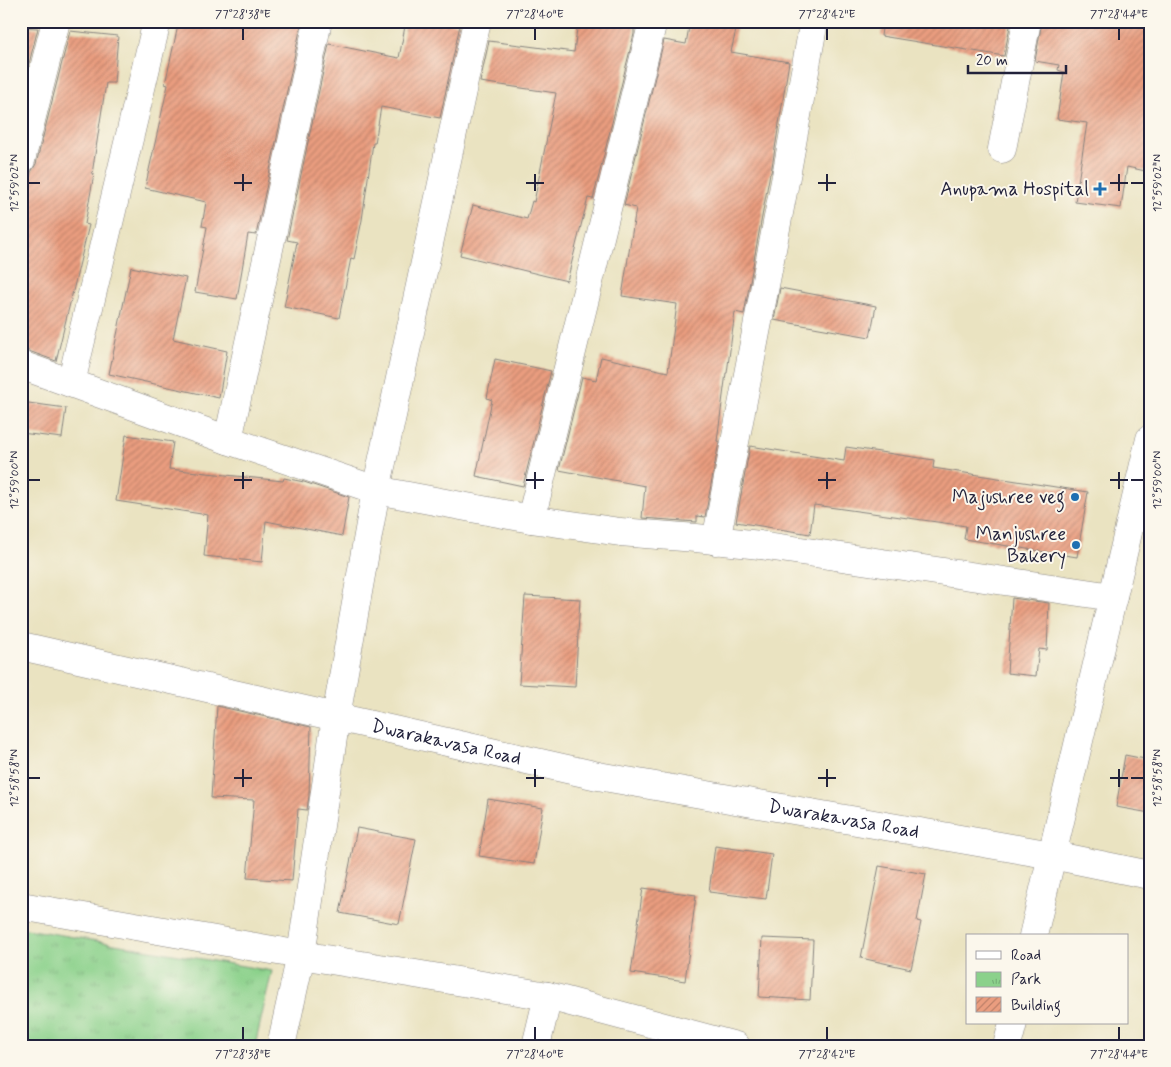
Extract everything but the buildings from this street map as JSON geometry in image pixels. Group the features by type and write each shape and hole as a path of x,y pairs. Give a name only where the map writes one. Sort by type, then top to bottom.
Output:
{"street":[{"path":"21,160 56,21"},
{"path":"71,383 158,21"},
{"path":"228,440 318,21"},
{"path":"281,1046 301,955 336,717 376,490 477,21"},
{"path":"531,518 654,21"},
{"path":"716,540 814,21"},
{"path":"1002,149 1027,21"},
{"path":"21,365 228,440 376,490 620,532 716,540 770,547 1113,597"},
{"path":"1033,934 1150,439"},
{"name":"Dwarakavasa Road","path":"21,646 598,776 1052,855 1150,875"},
{"path":"21,906 548,996 736,1046"},
{"path":"536,1046 548,996"},
{"path":"1007,1046 1012,1024"}],"green space":[{"path":"21,928 272,971 255,1046 21,1046"}],"place":[{"name":"Anupama Hospital","path":"1100,189"},
{"name":"Majushree veg","path":"1075,497"},
{"name":"Manjushree Bakery","path":"1076,545"}]}
